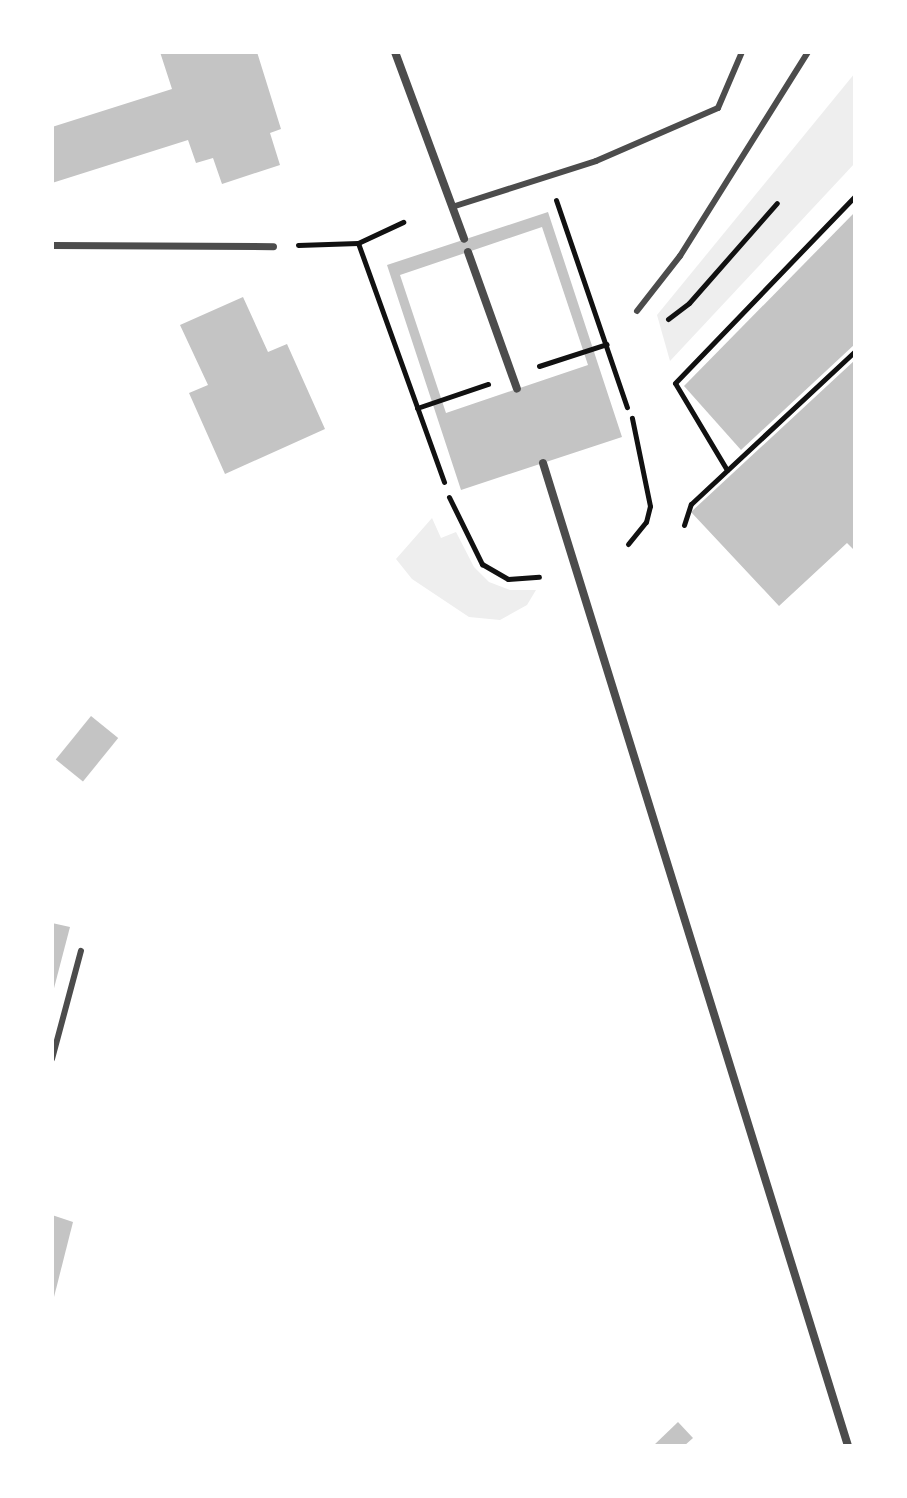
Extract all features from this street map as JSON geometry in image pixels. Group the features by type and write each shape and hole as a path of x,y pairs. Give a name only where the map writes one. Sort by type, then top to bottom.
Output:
{"street":[{"path":"395,52 464,239"},
{"path":"52,245 273,246"},
{"path":"468,252 517,389"},
{"path":"543,463 848,1446"}],"lane":[{"path":"452,207 548,178 718,108 742,52"},
{"path":"637,311 680,256 808,52"},
{"path":"52,1059 81,951"}],"path":[{"path":"548,178 627,407"},
{"path":"727,470 675,383 855,196"},
{"path":"653,323 678,314 777,203"},
{"path":"273,246 358,243 403,222"},
{"path":"358,243 444,482"},
{"path":"684,525 691,504 855,351"},
{"path":"628,544 646,522 650,506 632,418"},
{"path":"449,497 482,564 508,579 539,577"}],"shaded area":[{"path":"855,73 855,163 670,361 657,315"},
{"path":"432,518 441,538 456,532 474,567 489,582 510,590 536,590 527,605 500,620 469,617 412,579 396,559"}],"building":[{"path":"160,52 257,52 281,129 270,133 280,165 222,184 213,158 196,163 188,140 52,183 52,127 172,89"},
{"path":"548,212 622,437 461,490 387,265","holes":["542,227 588,365 446,413 400,275"]},
{"path":"855,212 855,344 741,450 684,386"},
{"path":"243,297 268,352 287,344 325,429 225,474 189,393 208,385 180,325"},
{"path":"855,360 855,551 847,543 779,606 691,512"},
{"path":"91,716 118,738 83,782 56,760"},
{"path":"52,923 70,927 53,992 52,992"},
{"path":"52,1215 73,1222 53,1301 52,1300"},
{"path":"678,1422 693,1438 684,1446 653,1446"}]}
